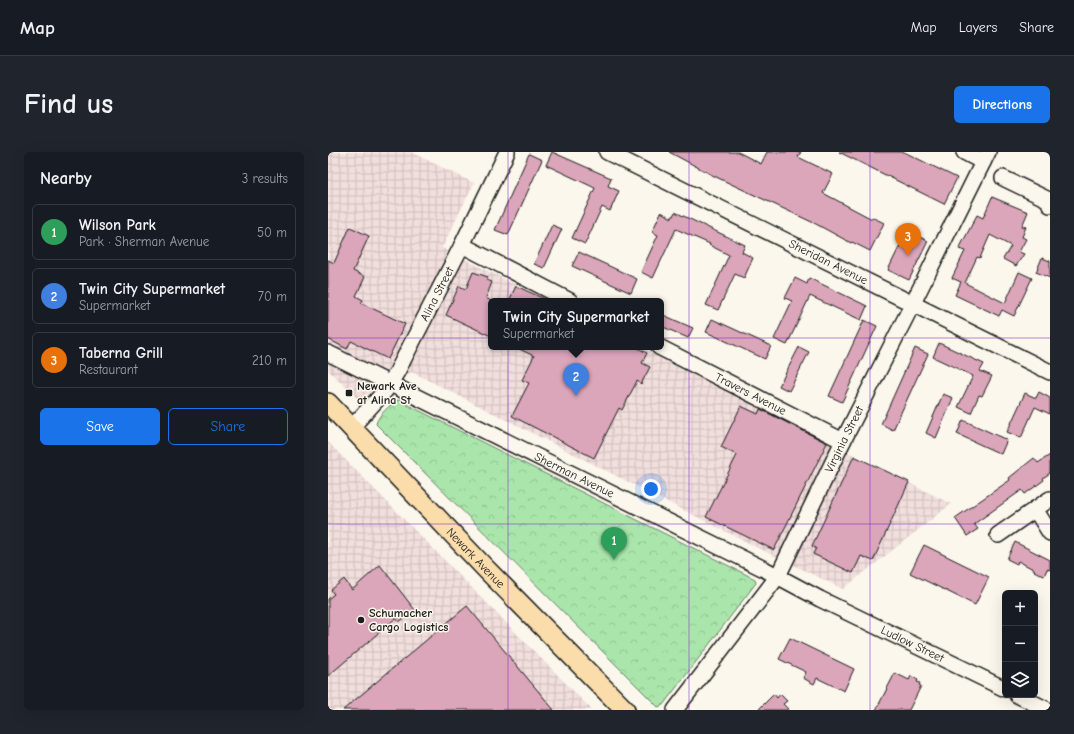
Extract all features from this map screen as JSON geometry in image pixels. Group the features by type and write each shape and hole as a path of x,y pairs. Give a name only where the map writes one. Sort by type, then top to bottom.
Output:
{"main road":[{"name":"Newark Avenue","path":"328,403 486,569 625,710"}],"street":[{"name":"Alina Street","path":"352,427 390,384 462,245 506,152"},
{"name":"Sheridan Avenue","path":"607,152 1050,372"},
{"path":"964,152 986,157"},
{"name":"Virginia Street","path":"675,710 778,576 843,441 986,157"},
{"path":"1003,178 1048,200 1050,205"},
{"path":"462,245 564,298"},
{"name":"Travers Avenue","path":"664,350 843,441"},
{"name":"Sherman Avenue","path":"328,353 778,576 820,599"},
{"path":"998,534 1050,499"},
{"path":"1035,509 1050,533"},
{"name":"Ludlow Street","path":"820,599 1002,688"},
{"path":"1023,698 1048,710"}],"shaded area":[{"path":"328,152 411,152 474,183 442,248 542,298 488,298 488,350 645,350 951,504 843,589 768,553 412,372 358,399 328,370"},
{"path":"328,442 592,710 328,710"}],"green space":[{"path":"398,400 755,579 756,583 663,705 658,707 376,424 388,407"}],"building":[{"path":"552,152 611,178 608,186 619,191 610,211 602,207 585,244 572,238 595,188 546,165"},
{"path":"669,152 738,152 761,164 767,152 801,152 798,157 833,174 823,193 872,219 872,217 884,223 870,251 714,176"},
{"path":"839,152 904,152 957,178 944,204"},
{"path":"529,154 542,160 508,235 495,230"},
{"path":"992,197 1028,212 1022,226 1026,227 1022,237 1026,239 1019,252 1024,254 1016,266 1003,259 1011,246 990,235 980,258 977,257 965,283 1005,303 1019,272 1032,278 1014,316 1002,310 999,316 955,295 961,282 952,278 965,251 959,249 977,215 983,218"},
{"path":"661,212 672,218 675,212 745,245 742,252 753,258 744,278 735,274 718,310 706,305 729,255 709,245 710,244 676,229 653,278 641,272 658,235 652,232"},
{"path":"552,225 562,229 544,268 534,264"},
{"path":"350,227 369,236 353,271 365,277 356,296 363,300 361,303 405,324 388,359 351,341 347,349 328,339 328,260 334,263"},
{"path":"907,231 928,241 909,280 888,270"},
{"path":"579,252 637,279 631,293 572,266"},
{"path":"1042,258 1050,261 1050,278 1036,272"},
{"path":"473,272 488,277 487,280 492,282 486,298 488,299 488,335 446,315 459,286 466,289"},
{"path":"795,278 807,284 809,278 867,306 861,320 810,296 787,345 774,339 792,301 785,298"},
{"path":"516,286 542,298 510,298"},
{"path":"664,315 693,328 688,338 664,327"},
{"path":"712,319 771,346 765,359 706,332"},
{"path":"864,320 877,326 842,402 829,396"},
{"path":"939,343 984,364 980,371 992,376 982,396 979,395 971,413 958,407 973,376 933,357"},
{"path":"799,347 809,352 789,391 779,386"},
{"path":"915,348 928,354 893,430 881,424"},
{"path":"521,350 642,350 647,353 642,363 650,367 641,384 637,381 622,410 619,408 594,458 512,416 529,383 522,380 534,356"},
{"path":"1039,392 1050,398 1050,414 1035,407 1021,438 1007,432 1025,393 1036,398"},
{"path":"943,394 953,398 936,438 926,433"},
{"path":"741,406 758,414 760,409 827,443 774,550 706,517 737,455 721,447"},
{"path":"963,420 1007,440 1001,454 957,434"},
{"path":"1050,455 1050,473 1043,478 1044,480 1025,494 1022,490 974,524 978,529 967,536 955,518 1010,480 1009,478 1034,458 1038,463"},
{"path":"854,456 909,482 873,561 861,556 853,573 813,554 816,548 812,546"},
{"path":"1015,542 1050,560 1050,570 1047,569 1044,576 1018,561 1017,564 1007,559"},
{"path":"924,545 989,577 975,605 910,573"},
{"name":"Schumacher Cargo Logistics","path":"380,565 415,610 399,622 396,618 328,676 328,599 334,594 331,590 344,579 352,590"},
{"path":"467,606 554,710 343,710"},
{"path":"790,638 854,669 844,691 817,678 814,684 803,678 806,672 779,659"},
{"path":"895,673 909,680 911,676 920,683 919,685 921,686 909,710 876,710"},
{"path":"774,694 777,698 780,694 787,701 783,704 789,710 758,710"}],"place":[{"name":"Taberna Grill","path":"908,256"},
{"name":"Newark Ave at Alina St","path":"349,393"},
{"name":"Twin City Supermarket","path":"576,396"},
{"name":"Wilson Park","path":"614,560"},
{"name":"Schumacher Cargo Logistics","path":"361,620"}]}
